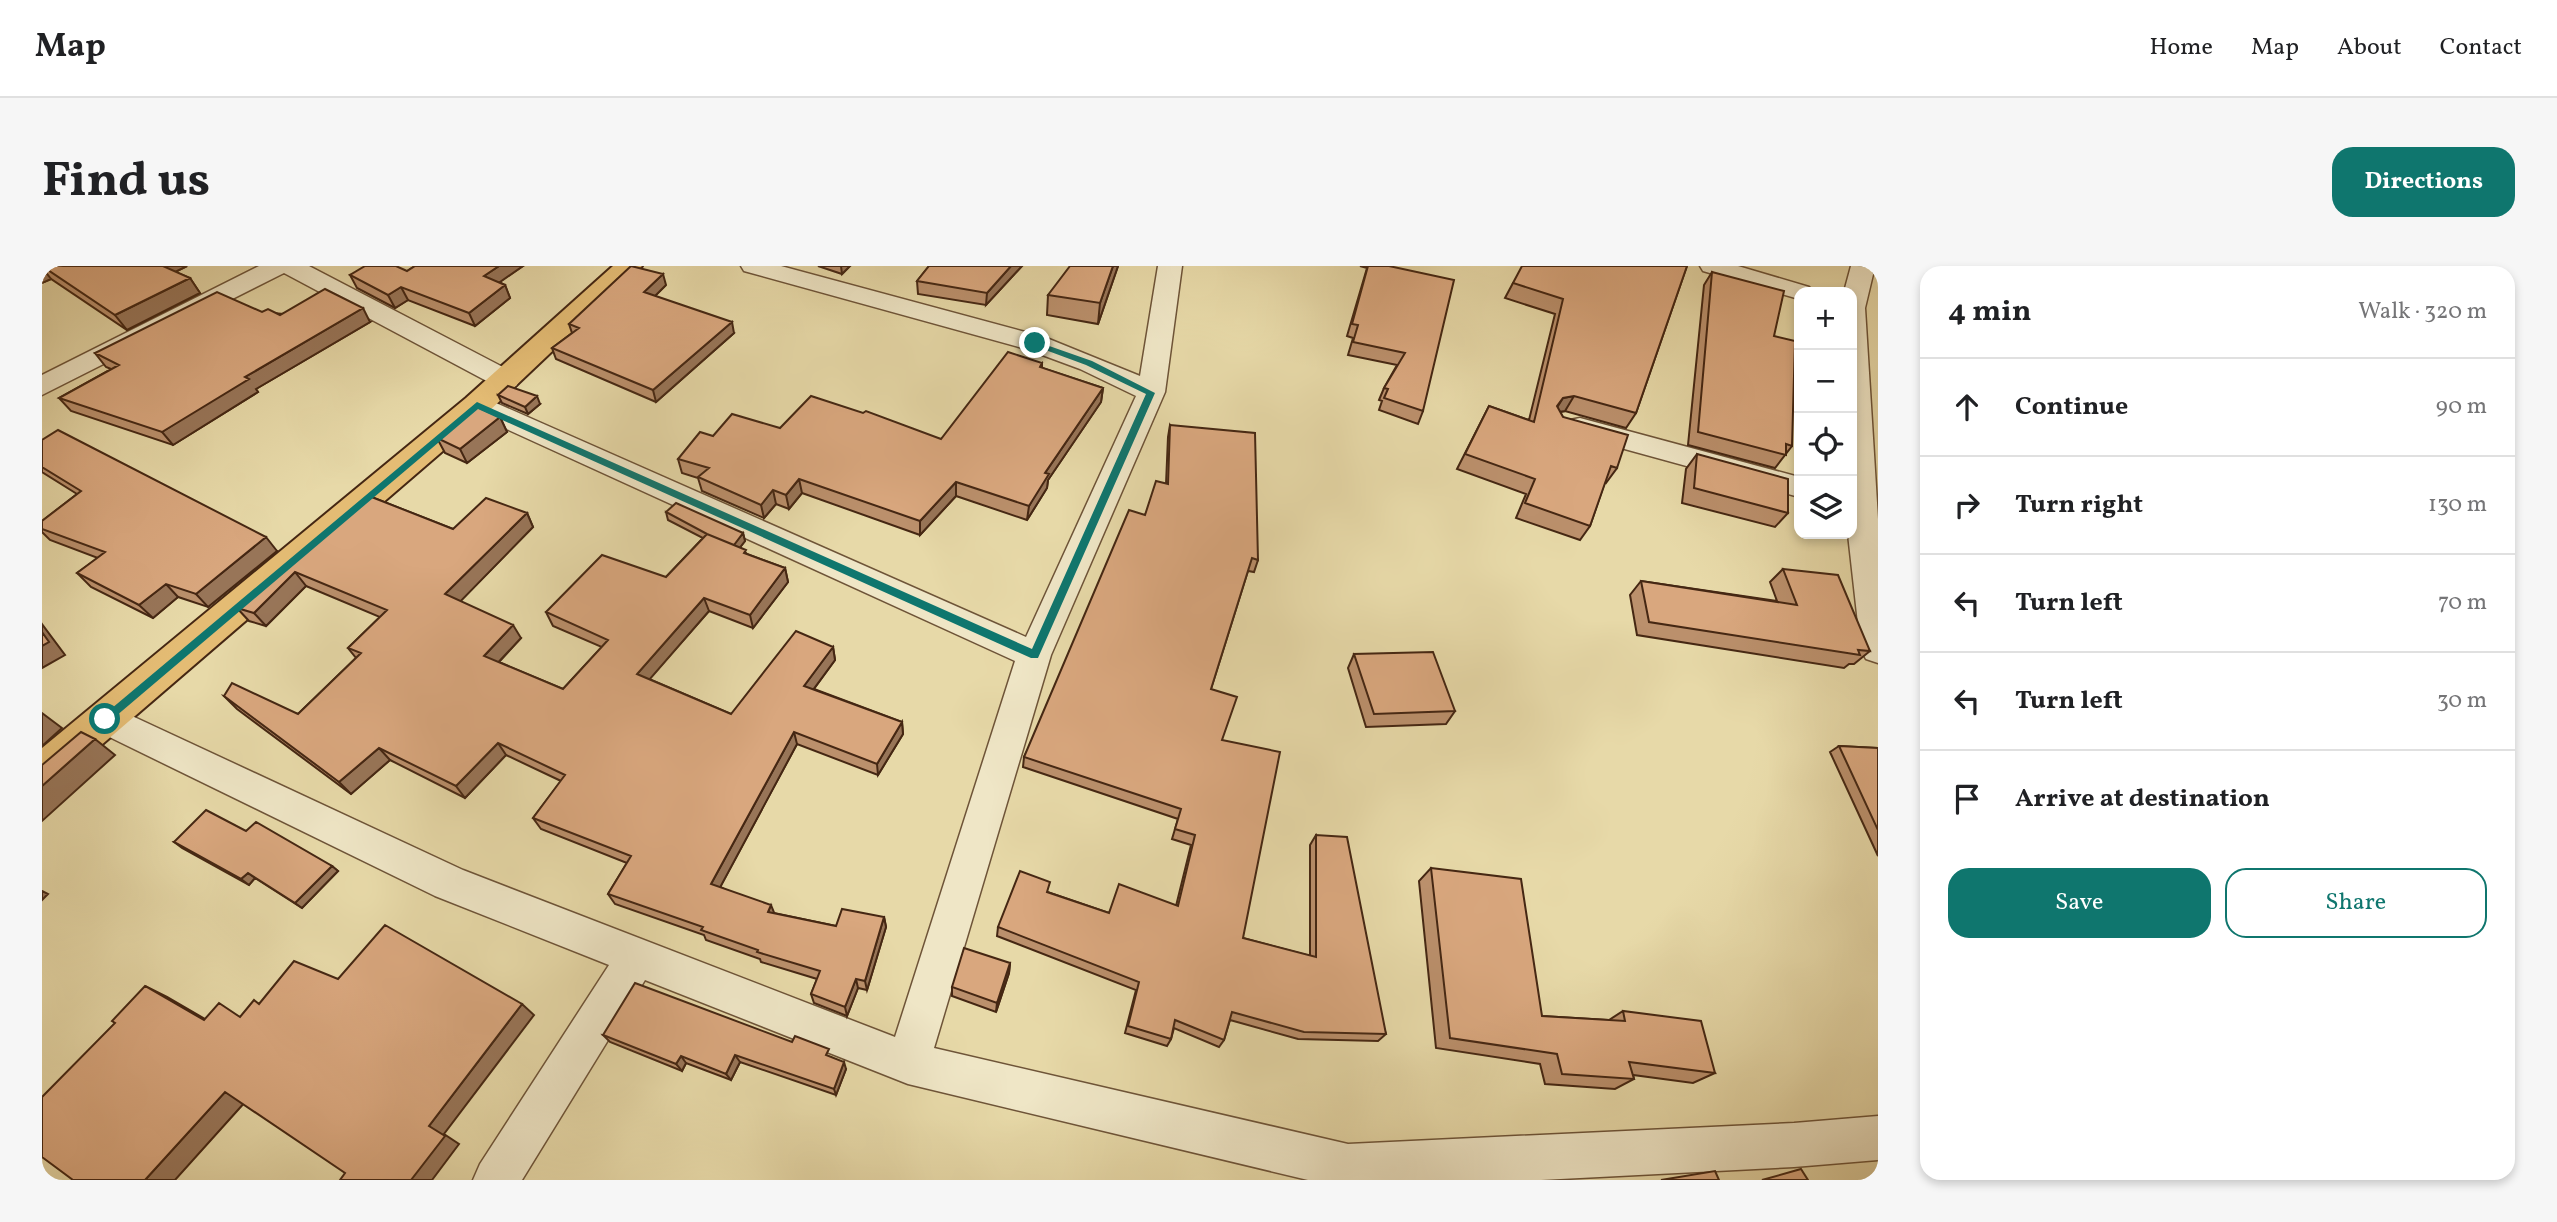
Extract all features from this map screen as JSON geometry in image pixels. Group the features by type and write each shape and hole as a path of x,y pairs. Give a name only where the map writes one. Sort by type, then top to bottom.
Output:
{"main road":[{"path":"42,772 477,405 629,266"}],"street":[{"path":"42,386 278,266"},
{"path":"290,266 506,380"},
{"path":"752,266 1035,343 1089,363 1151,393"},
{"path":"908,1063 1034,655 1151,393 1170,266"},
{"path":"1712,266 1794,290"},
{"path":"1857,289 1863,266"},
{"path":"1853,350 1856,476"},
{"path":"477,405 1034,655"},
{"path":"1564,423 1794,486"},
{"path":"1857,502 1878,650"},
{"path":"105,719 449,883 908,1063 1349,1174 1794,1146 1878,1138"},
{"path":"496,1180 636,958"}],"building":[{"path":"42,266 163,266 190,278 115,315"},
{"path":"365,266 396,266 407,271 415,266 499,266 484,276 505,285 469,313 401,287 388,295 350,275"},
{"path":"631,266 663,274 644,292 732,322 653,390 552,348 579,328 569,324"},
{"path":"929,266 1011,266 987,293 917,281"},
{"path":"1070,266 1113,266 1100,303 1048,295"},
{"path":"1368,266 1389,266 1454,280 1423,411 1384,398 1388,389 1384,388 1405,353 1353,342 1358,325 1352,324"},
{"path":"1522,266 1687,266 1636,413 1574,396 1563,398 1557,406 1563,417 1628,435 1617,468 1611,466 1590,526 1525,503 1535,479 1465,454 1489,406 1534,422 1563,299 1513,283"},
{"path":"1712,272 1784,291 1774,336 1794,341 1792,446 1786,444 1786,455 1698,432"},
{"path":"325,289 363,308 245,377 249,379 162,432 59,398 119,365 95,353 217,292 262,312 268,309 280,315"},
{"path":"1008,352 1042,363 1040,367 1103,388 1045,473 1049,474 1029,506 956,482 920,521 799,479 786,495 773,490 761,505 698,477 709,468 678,459 700,432 713,436 732,414 780,428 811,396 863,413 866,411 941,439"},
{"path":"508,386 537,396 525,407 498,395"},
{"path":"475,406 500,417 460,449 437,438"},
{"path":"1170,425 1255,433 1258,560 1252,558 1211,689 1237,697 1222,740 1280,752 1243,938 1316,957 1316,835 1347,837 1386,1034 1304,1032 1232,1012 1224,1040 1175,1020 1171,1039 1128,1026 1139,982 998,927 1020,871 1050,882 1047,892 1109,913 1119,884 1178,906 1195,835 1175,829 1181,809 1024,757 1129,510 1145,515 1156,481 1168,484"},
{"path":"58,430 266,537 196,594 166,584 139,605 77,573 105,552 42,529 42,521 81,491 42,467 42,440"},
{"path":"1697,454 1788,479 1788,513 1694,488"},
{"path":"369,496 453,529 486,498 527,513 445,594 513,625 484,656 563,689 608,640 546,612 602,555 666,577 707,534 746,550 744,553 785,568 750,615 704,598 637,674 731,714 796,631 833,647 804,686 902,722 877,764 794,732 711,884 771,905 768,912 836,926 842,909 884,917 865,981 856,979 845,1007 811,994 820,971 757,952 758,950 701,930 703,927 608,894 631,856 533,818 565,775 498,743 456,786 379,748 339,782 224,696 232,683 298,714 361,653 348,648 387,610 295,572 254,613 237,608"},
{"path":"676,503 743,533 734,545 707,534 666,512"},
{"path":"1783,569 1838,575 1870,651 1858,650 1860,655 1649,622 1641,581 1797,605"},
{"path":"42,632 49,642 42,646"},
{"path":"1433,652 1455,711 1374,714 1354,654"},
{"path":"81,732 95,739 42,786 42,765"},
{"path":"1839,746 1878,748 1878,830"},
{"path":"206,810 246,831 256,822 332,866 295,903 248,873 241,879 174,842"},
{"path":"1431,868 1521,879 1542,1016 1625,1021 1623,1011 1701,1021 1715,1073 1629,1062 1634,1079 1562,1074 1557,1054 1450,1038"},
{"path":"385,925 522,1004 429,1126 445,1136 411,1180 340,1180 345,1173 225,1092 145,1180 73,1180 42,1157 42,1097 115,1023 112,1021 145,986 204,1020 219,1003 240,1017 254,1000 259,1004 294,961 338,979"},
{"path":"964,948 1010,963 997,1003 952,987"},
{"path":"635,983 792,1042 795,1036 829,1049 826,1055 844,1062 834,1089 735,1055 726,1074 681,1056 676,1064 603,1035"},
{"path":"1801,1169 1808,1180 1762,1180"},
{"path":"1715,1171 1719,1180 1661,1180"}],"route":[{"path":"105,719 477,405 1034,655 1151,393 1089,363 1035,343"}]}
